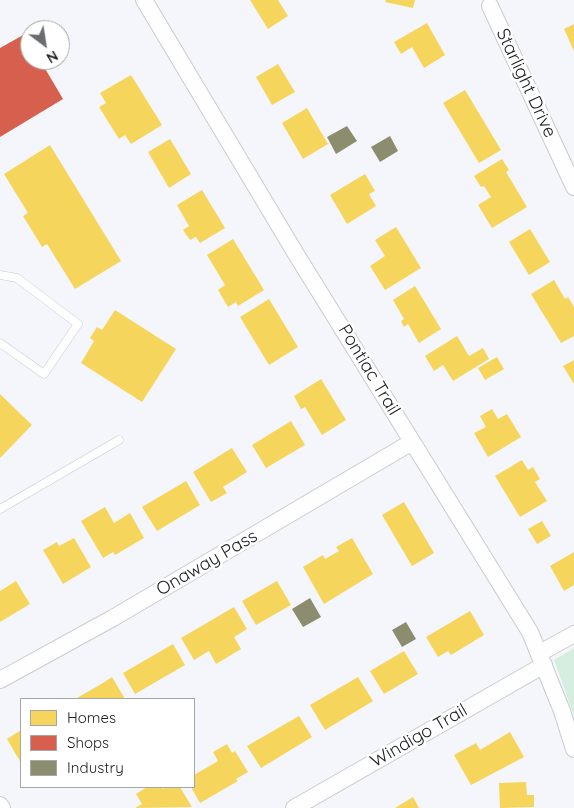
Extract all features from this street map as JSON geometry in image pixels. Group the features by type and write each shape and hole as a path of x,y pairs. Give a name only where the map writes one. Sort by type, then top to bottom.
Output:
{"street":[{"name":"Pontiac Trail","path":"144,0 296,254 530,632 562,710 574,749"},
{"name":"Starlight Drive","path":"490,3 574,187"},
{"name":"Onaway Pass","path":"0,680 113,618 412,442"},
{"name":"Windigo Trail","path":"294,808 542,659 574,634"}],"lane":[{"path":"0,275 17,278 78,324 44,374 0,343"},
{"path":"0,509 119,440"}],"green space":[{"path":"574,648 574,716 554,660"}],"building: Homes":[{"path":"250,0 278,0 288,16 268,29"},
{"path":"386,0 415,0 413,8 385,2"},
{"path":"427,23 445,55 424,68 412,47 401,54 394,42"},
{"path":"574,24 574,51 564,29"},
{"path":"278,64 295,92 272,105 256,77"},
{"path":"131,75 162,125 131,144 125,135 119,139 99,107 106,103 100,93"},
{"path":"465,90 501,150 479,163 443,103"},
{"path":"307,108 328,144 303,159 282,123"},
{"path":"170,139 191,174 169,188 148,152"},
{"path":"50,145 121,261 75,289 47,244 42,247 23,216 28,213 4,174"},
{"path":"502,159 509,170 506,172 527,207 492,228 478,205 491,197 474,176"},
{"path":"365,174 375,191 369,194 376,206 347,224 330,195"},
{"path":"202,190 225,228 200,243 196,237 190,240 183,230 189,226 177,205"},
{"path":"396,227 421,268 385,290 370,266 385,256 375,240"},
{"path":"530,229 550,262 529,275 509,242"},
{"path":"233,239 264,290 238,306 236,302 228,307 218,290 225,285 207,255"},
{"path":"554,280 565,299 568,297 574,307 574,336 561,343 531,294"},
{"path":"415,286 441,329 419,343 408,324 404,327 401,321 404,319 393,300"},
{"path":"269,299 298,347 269,365 240,317"},
{"path":"115,310 176,349 142,402 81,363 94,341 90,338 97,327 102,330"},
{"path":"457,336 469,356 483,348 489,359 453,381 443,365 434,371 425,356"},
{"path":"497,357 504,369 485,380 478,368"},
{"path":"574,360 574,384 563,366"},
{"path":"321,379 346,420 322,435 305,407 301,409 294,396"},
{"path":"0,394 32,425 0,458"},
{"path":"492,409 498,419 507,414 521,437 488,457 474,433 486,427 480,416"},
{"path":"291,421 305,445 266,468 252,445"},
{"path":"232,448 247,472 223,487 227,493 211,502 193,472"},
{"path":"522,460 528,470 533,467 540,479 535,482 547,501 520,517 495,476"},
{"path":"186,481 200,505 157,531 142,507"},
{"path":"404,502 434,553 412,566 382,515"},
{"path":"105,507 114,523 130,513 144,538 115,555 113,552 103,558 81,521"},
{"path":"542,521 551,536 537,544 528,529"},
{"path":"74,538 91,567 63,584 43,550 57,542 59,546"},
{"path":"352,538 373,574 324,604 303,567 323,555 325,559 339,551 336,547"},
{"path":"574,552 574,585 564,591 550,566"},
{"path":"16,581 30,604 0,622 0,591"},
{"path":"277,581 291,605 256,625 242,601"},
{"path":"234,607 247,629 234,637 241,649 216,664 209,651 194,660 181,638"},
{"path":"470,611 484,635 451,655 448,651 438,657 426,637"},
{"path":"173,644 185,665 135,694 123,673"},
{"path":"404,651 418,674 384,694 370,671"},
{"path":"112,677 124,698 77,698"},
{"path":"358,677 373,701 325,730 310,705"},
{"path":"299,716 312,737 261,768 247,746"},
{"path":"20,731 20,761 7,739"},
{"path":"510,732 524,757 471,785 454,755 476,743 480,750"},
{"path":"227,744 232,753 235,751 248,772 236,779 238,781 200,803 192,788 195,788 195,774 218,761 213,752"},
{"path":"526,782 527,795 534,795 534,807 500,808 499,783"},
{"path":"145,788 181,788 192,807 135,808 142,804 136,794"},
{"path":"413,797 419,808 395,808"}],"building: Shops":[{"path":"20,37 20,70 46,70 63,99 0,137 0,48"}],"building: Industry":[{"path":"347,126 357,141 336,154 327,137"},
{"path":"390,136 398,151 380,162 371,147"},
{"path":"310,598 321,617 303,627 292,609"},
{"path":"406,622 416,639 402,647 392,630"}]}
